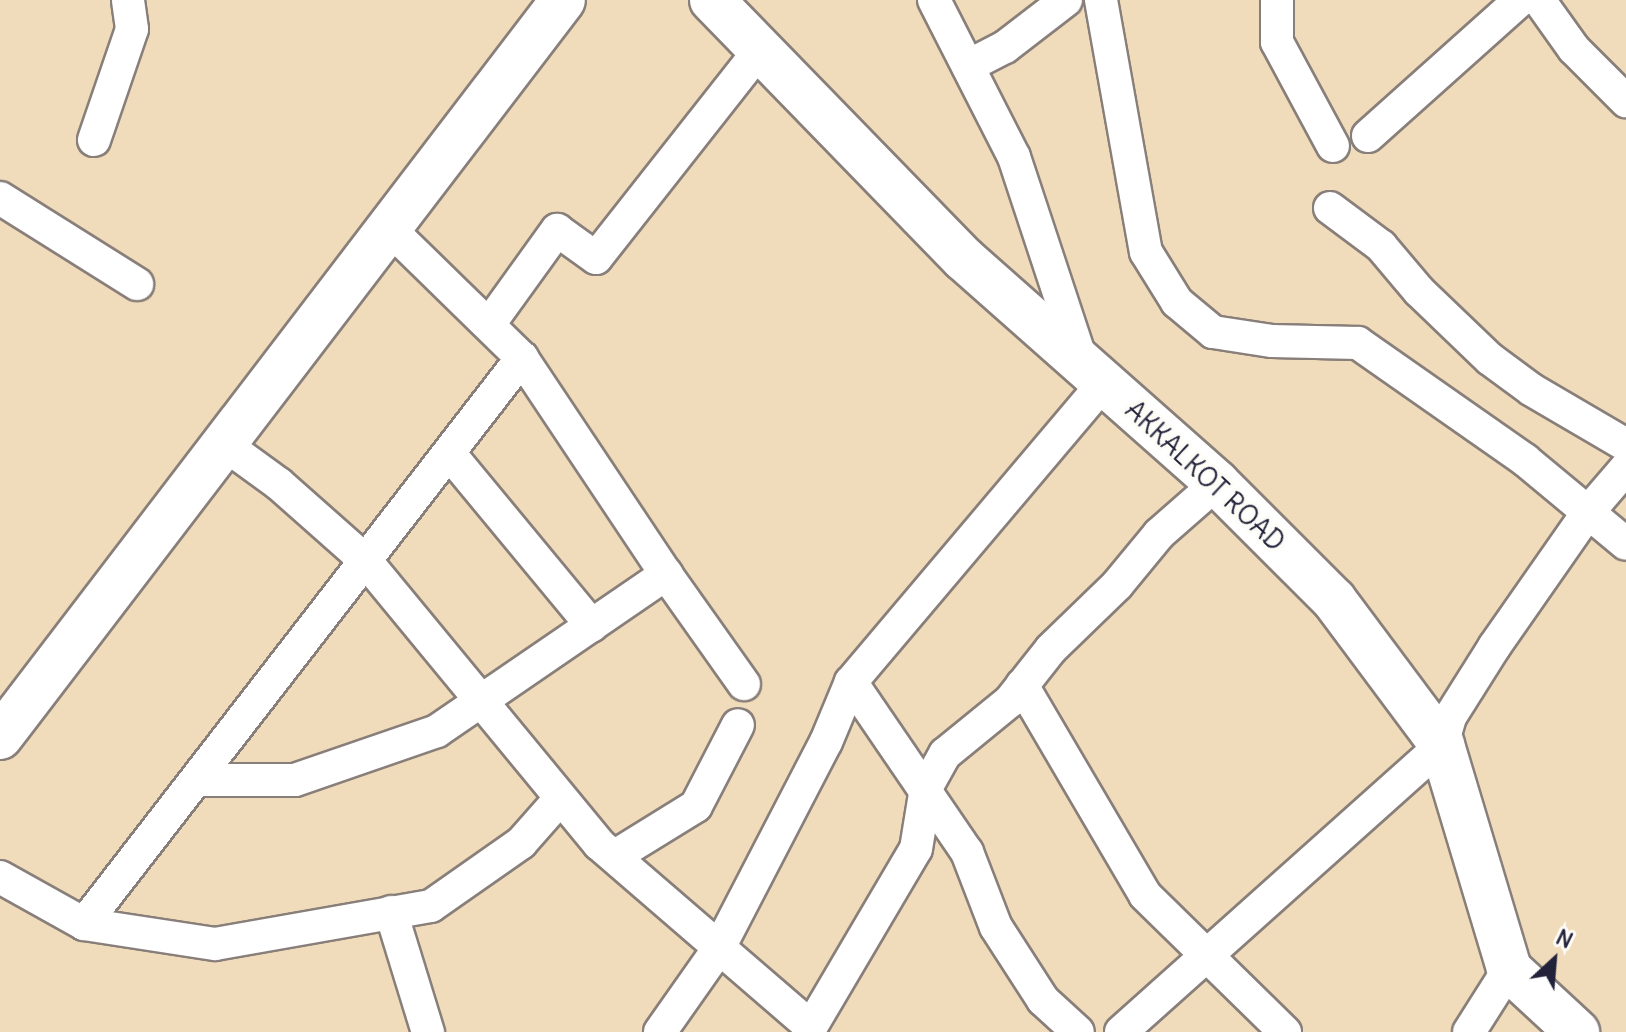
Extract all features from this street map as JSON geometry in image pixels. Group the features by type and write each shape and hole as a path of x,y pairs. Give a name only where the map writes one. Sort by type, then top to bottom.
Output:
{"street":[{"path":"94,140 132,29 128,0"},
{"path":"0,737 563,0"},
{"name":"AKKALKOT ROAD","path":"712,0 953,248 1217,483 1334,600 1442,745 1509,969"},
{"path":"660,1032 719,948 826,742 851,682 1093,373 1014,157 934,0"},
{"path":"968,66 1005,47 1066,0"},
{"path":"1101,0 1146,252 1177,302 1213,332 1272,341 1358,343 1525,460 1626,544"},
{"path":"1277,0 1277,42 1333,146"},
{"path":"1368,136 1520,0"},
{"path":"1539,0 1574,49 1626,101"},
{"path":"490,323 557,230 596,258 759,51"},
{"path":"0,198 137,284"},
{"path":"1330,208 1381,246 1490,359 1532,390 1626,445"},
{"path":"389,228 490,323 522,358 666,574 744,684"},
{"path":"84,924 522,358"},
{"path":"224,444 279,484 365,560 558,801 615,856 810,1029 916,849 926,788 945,754 1022,685 1159,534 1217,483"},
{"path":"449,453 592,626"},
{"path":"1121,1032 1442,745 1450,717 1589,511 1626,468"},
{"path":"197,780 295,780 437,731 666,574"},
{"path":"851,682 967,852 996,927 1043,1000 1078,1032"},
{"path":"1022,685 1145,895 1285,1032"},
{"path":"615,856 696,806 738,725"},
{"path":"0,877 84,924 215,944 431,906 521,843 558,801"},
{"path":"391,912 428,1032"},
{"path":"1469,1032 1509,969 1577,1032"}]}
